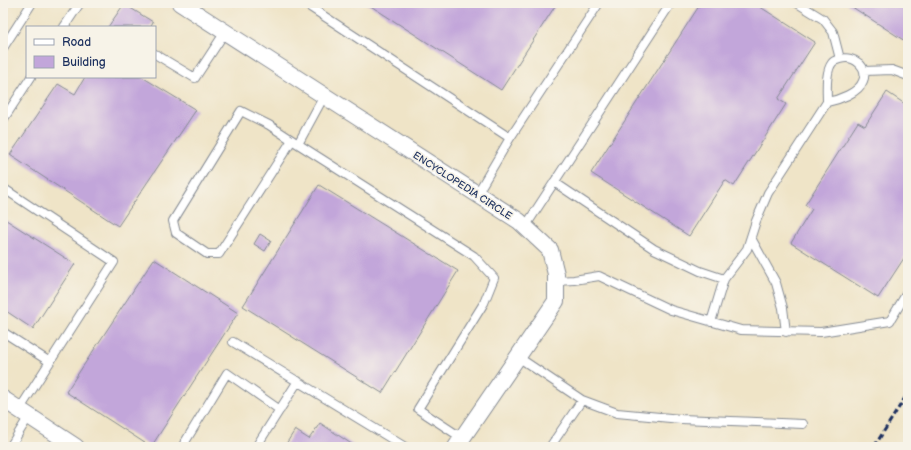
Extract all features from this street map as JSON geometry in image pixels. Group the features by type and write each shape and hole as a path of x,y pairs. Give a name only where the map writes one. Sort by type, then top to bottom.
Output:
{"street":[{"name":"ENCYCLOPEDIA CIRCLE","path":"180,3 519,221 550,250 556,274 556,301 459,443"},
{"path":"3,399 76,447"}],"lane":[{"path":"3,48 32,3"},
{"path":"65,26 80,3"},
{"path":"304,3 510,138"},
{"path":"477,194 510,138 599,3"},
{"path":"525,227 671,3"},
{"path":"796,3 823,19 833,32 840,59"},
{"path":"156,55 195,78 225,32"},
{"path":"711,322 724,280 747,249 756,221 768,193 827,102 826,87 829,70 832,63 835,60 843,58 851,58 856,60 861,64 864,71 864,81 850,94 827,102"},
{"path":"864,71 892,70 908,76"},
{"path":"3,120 30,78"},
{"path":"324,96 295,142 219,254 207,254 176,233 173,221 241,111 269,125 295,142 474,256 494,278 484,303 418,409 459,443"},
{"path":"554,182 654,249 700,271 724,280"},
{"path":"3,188 114,262 50,362 24,413 10,447"},
{"path":"750,238 776,283 783,308 786,332"},
{"path":"556,281 599,276 671,310 711,322 741,330 786,332 821,332 890,320 908,291"},
{"path":"3,332 50,362"},
{"path":"233,342 405,447"},
{"path":"518,357 582,400 617,413 681,420 803,424"},
{"path":"182,447 227,373 280,410"},
{"path":"256,447 298,381"},
{"path":"550,447 582,400"}],"building":[{"path":"366,3 557,3 501,90"},
{"path":"701,3 754,3 815,42 778,99 786,104 734,186 725,180 689,236 591,173"},
{"path":"846,3 908,3 908,43"},
{"path":"124,4 153,22 151,26 109,26"},
{"path":"84,78 144,78 196,110 118,226 10,155 58,84 75,94"},
{"path":"887,92 908,106 908,252 878,298 791,243 812,209 805,205 858,122 865,126"},
{"path":"319,185 458,271 382,393 243,306"},
{"path":"3,218 75,264 33,329 3,309"},
{"path":"260,234 271,241 265,251 254,244"},
{"path":"154,259 238,313 151,447 66,392"},
{"path":"320,423 356,447 284,447 295,430 309,439"}],"waterway":[{"path":"903,447 908,439"}],"railway":[{"path":"874,447 908,393"}]}
